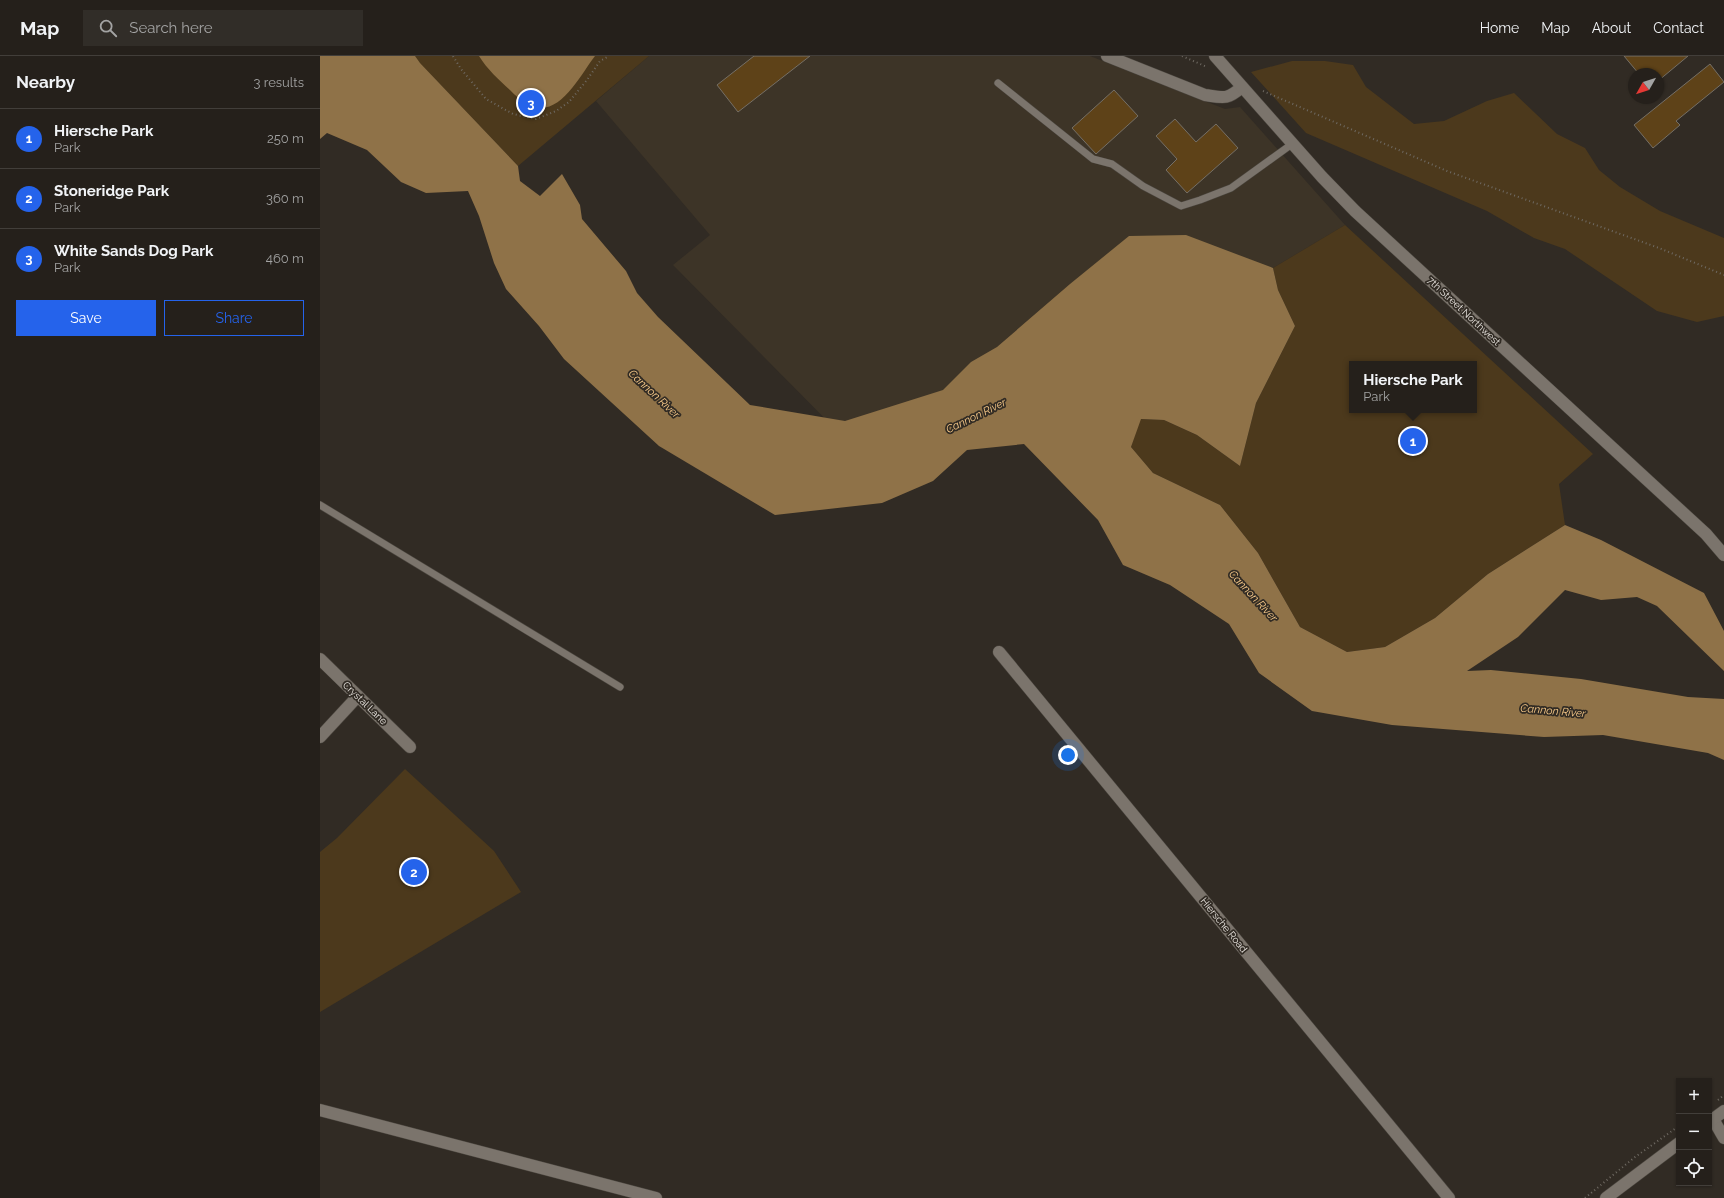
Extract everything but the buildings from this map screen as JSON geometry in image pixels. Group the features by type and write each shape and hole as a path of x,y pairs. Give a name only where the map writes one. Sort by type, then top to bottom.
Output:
{"street":[{"path":"1107,56 1206,95 1222,98 1231,96 1242,87"},
{"name":"7th Street Northwest","path":"1215,56 1292,144 1355,211 1706,534 1724,555"},
{"name":"Hiersche Road","path":"999,652 1448,1198"},
{"name":"Crystal Lane","path":"320,659 410,747"},
{"path":"320,737 358,696"},
{"path":"320,1110 656,1198"},
{"path":"1712,1119 1724,1111"},
{"path":"1712,1121 1724,1138"},
{"path":"1606,1198 1676,1145"}],"lane":[{"path":"998,83 1093,159 1112,164 1142,186 1181,206 1230,188 1292,144"},
{"path":"320,505 620,687"}],"path":[{"path":"452,56 486,99 513,114 536,119 556,112 569,102 600,61 609,56"},
{"path":"1182,56 1208,67"},
{"path":"1256,88 1447,171 1659,248 1724,275"},
{"path":"1585,1198 1635,1157 1676,1128"}],"shaded area":[{"path":"413,56 649,56 518,166"},
{"path":"649,56 1090,56 1225,109 1240,107 1345,225 1273,268 1158,253 856,450 673,265 710,235 596,101"},
{"path":"1292,61 1325,61 1353,65 1366,87 1414,124 1444,121 1487,101 1514,93 1557,134 1585,148 1599,170 1620,187 1660,211 1724,238 1724,316 1697,322 1657,311 1565,249 1534,238 1487,211 1306,133 1251,72"},
{"path":"1345,225 1593,454 1559,484 1565,525 1488,574 1435,618 1385,647 1347,652 1300,627 1258,553 1220,505 1153,473 1131,447 1140,419 1164,420 1197,435 1240,466 1256,403 1295,326 1278,290 1273,268"},
{"path":"405,769 494,851 521,892 320,1012 320,852 337,838"}],"water":[{"name":"Cannon River","path":"320,56 415,56 518,166 520,181 540,196 562,174 580,205 582,219 626,271 637,293 658,317 750,405 845,421 943,390 971,362 997,347 1070,284 1129,236 1186,235 1273,268 1278,290 1295,326 1256,403 1240,466 1197,435 1164,420 1141,419 1131,447 1153,473 1220,505 1258,553 1300,627 1347,652 1385,647 1435,618 1488,574 1565,525 1601,540 1704,593 1724,631 1724,671 1657,606 1637,597 1601,600 1565,590 1518,637 1467,671 1491,670 1581,679 1688,697 1724,699 1724,760 1708,753 1603,735 1544,737 1392,725 1312,711 1259,673 1229,624 1170,585 1123,565 1098,520 1024,444 967,450 933,481 882,503 775,515 659,446 564,359 539,326 506,289 494,263 479,216 468,191 426,193 401,182 367,150 327,133 320,139"},
{"path":"479,56 595,56 567,94 558,102 549,107 538,108 527,104 518,98 493,74"}],"place":[{"name":"White Sands Dog Park","path":"531,103"},
{"name":"Hiersche Park","path":"1413,441"},
{"name":"Stoneridge Park","path":"414,872"}]}
